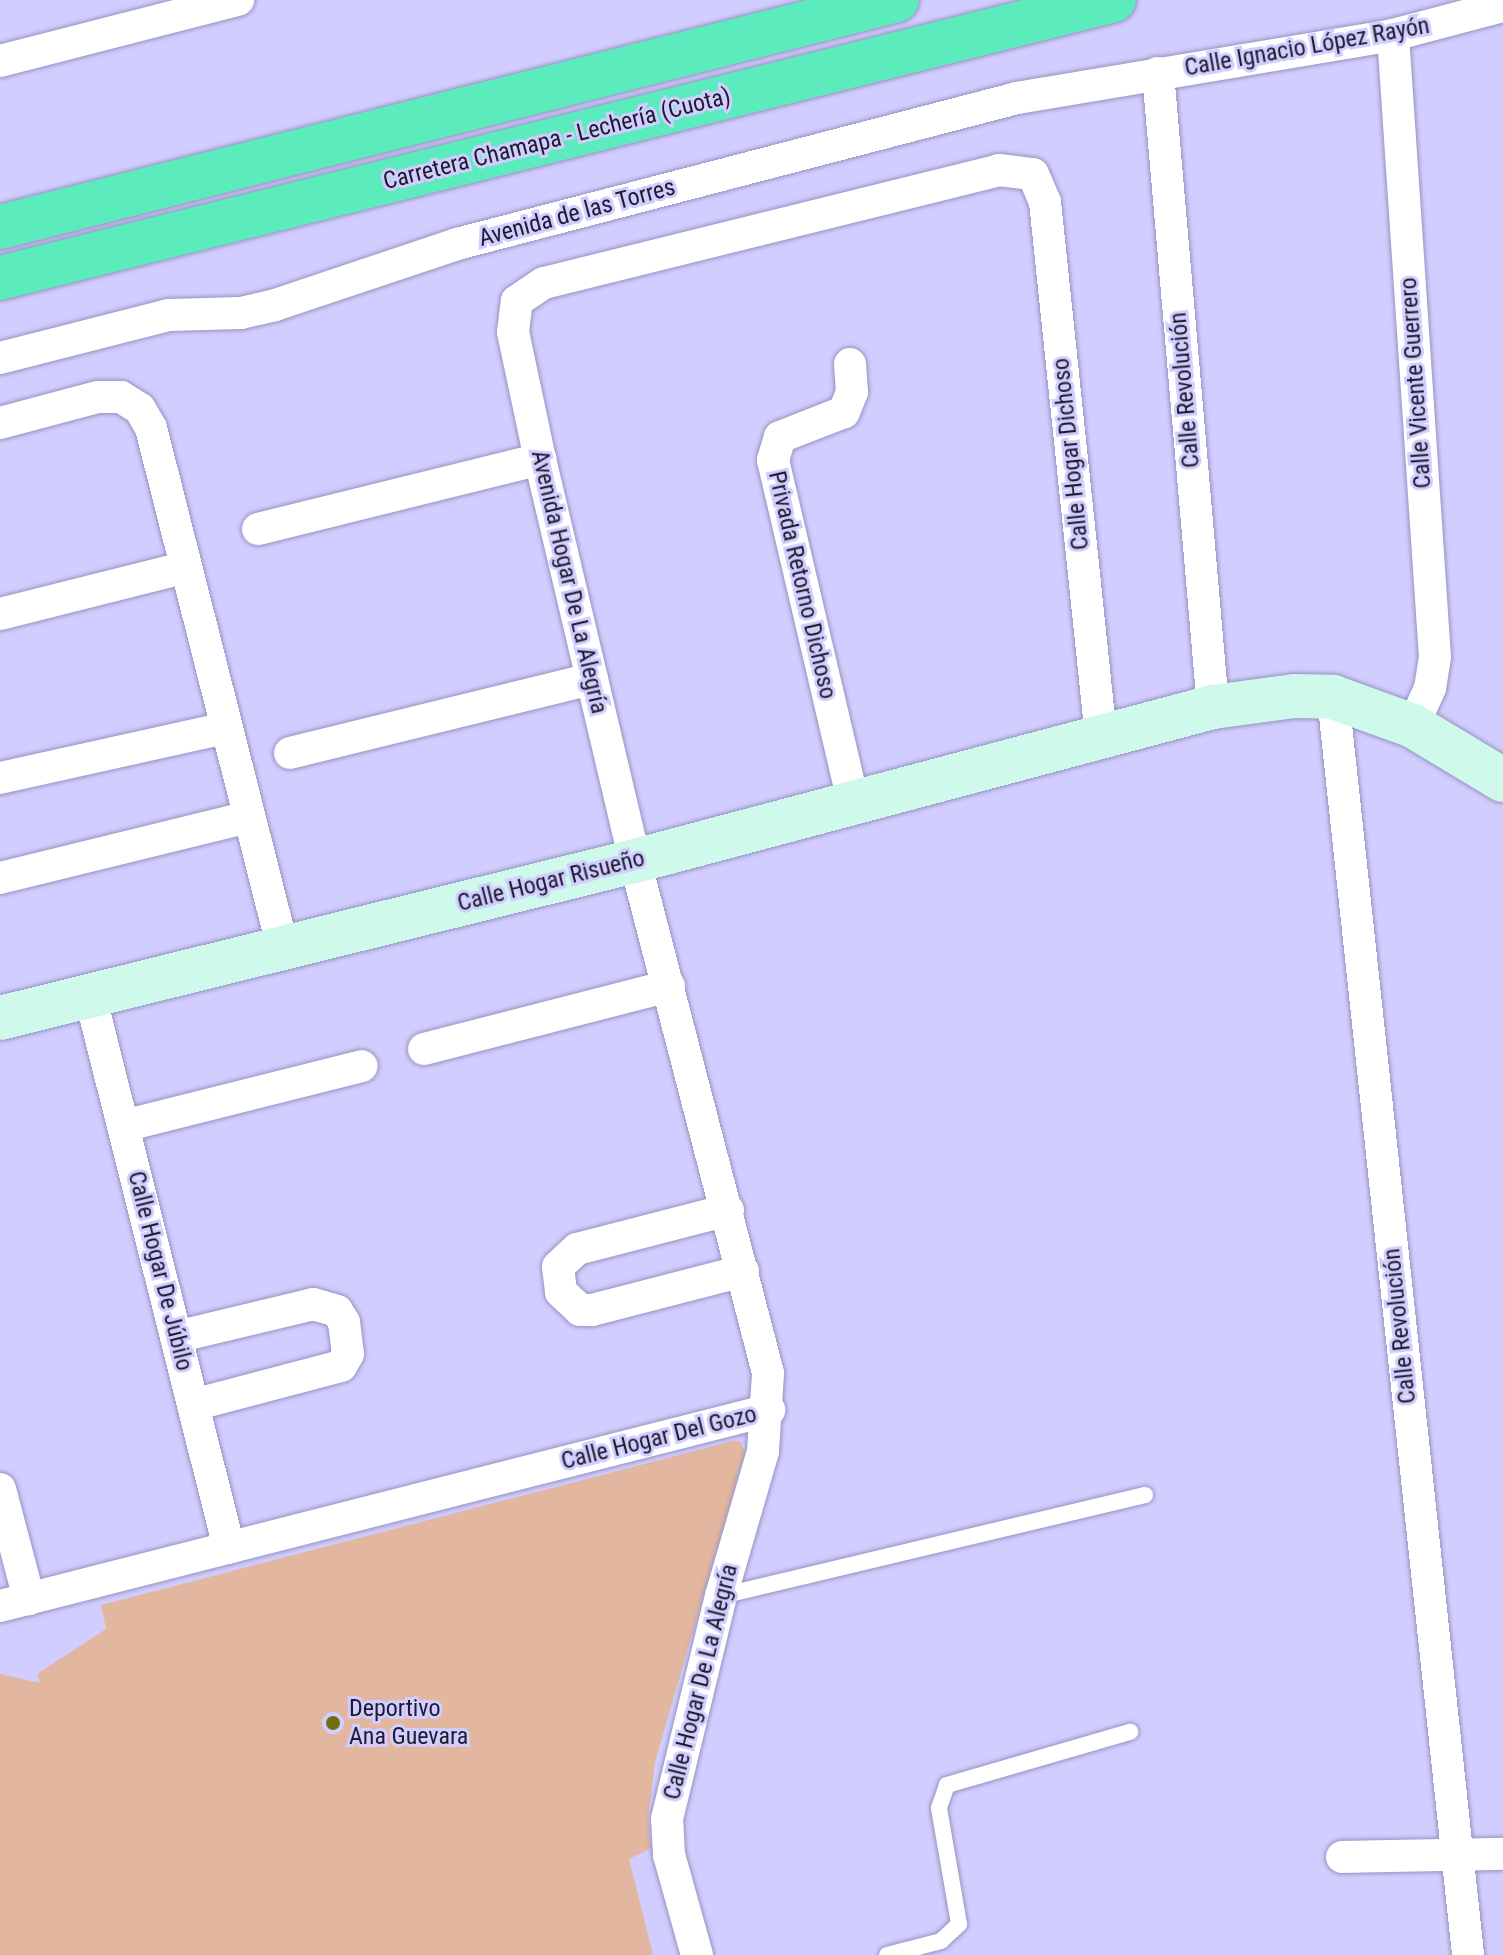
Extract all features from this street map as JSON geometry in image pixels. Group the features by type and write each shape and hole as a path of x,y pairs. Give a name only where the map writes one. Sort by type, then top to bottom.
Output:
{"highway":[{"path":"0,227 897,0"},
{"name":"Carretera Chamapa - Lechería (Cuota)","path":"0,278 1114,0"}],"street":[{"path":"0,61 238,0"},
{"name":"Calle Ignacio López Rayón","path":"1158,73 1393,35 1503,6"},
{"name":"Calle Vicente Guerrero","path":"1393,35 1435,657 1430,688 1413,726"},
{"name":"Avenida de las Torres","path":"0,358 169,315 241,313 457,244 1017,98 1158,73"},
{"name":"Calle Revolución","path":"1158,73 1213,707"},
{"name":"Avenida Hogar De La Alegría","path":"635,861 513,332 517,301 544,283 999,170 1033,174"},
{"name":"Calle Hogar Dichoso","path":"1033,174 1045,202 1101,737"},
{"name":"Privada Retorno Dichoso","path":"850,364 852,392 844,412 780,437 773,460 854,804"},
{"path":"0,423 98,397 121,397 140,409 151,428 183,568 282,945"},
{"path":"258,529 540,459"},
{"path":"0,614 183,568"},
{"path":"290,753 592,679"},
{"name":"Calle Hogar Risueño","path":"0,1018 282,945 635,861 1213,707 1294,696 1333,697 1413,726 1503,780"},
{"name":"Calle Revolución","path":"1333,697 1468,1955"},
{"path":"0,778 226,728"},
{"path":"0,878 249,817"},
{"name":"Calle Hogar Del Gozo","path":"14,1603 769,1410 768,1373 635,861"},
{"path":"424,1049 669,986"},
{"name":"Calle Hogar De Júbilo","path":"90,995 229,1548"},
{"path":"123,1126 362,1066"},
{"path":"728,1210 577,1249 558,1267 561,1292 580,1310 592,1310 743,1271"},
{"path":"176,1337 313,1304 326,1304 344,1322 348,1354 341,1366 193,1405"},
{"name":"Calle Hogar De La Alegría","path":"697,1955 669,1855 667,1819 721,1596 763,1451 769,1410"},
{"path":"0,1489 14,1603"},
{"path":"1342,1857 1503,1854"}],"lane":[{"path":"721,1596 1145,1495"},
{"path":"887,1955 941,1941 959,1924 939,1808 947,1785 1130,1732"}],"shaded area":[{"name":"Deportivo Ana Guevara","path":"740,1441 745,1452 655,1762 648,1819 651,1848 629,1859 653,1955 0,1955 0,1674 40,1683 37,1674 106,1629 101,1605"}],"place":[{"name":"Deportivo Ana Guevara","path":"333,1723"}]}
